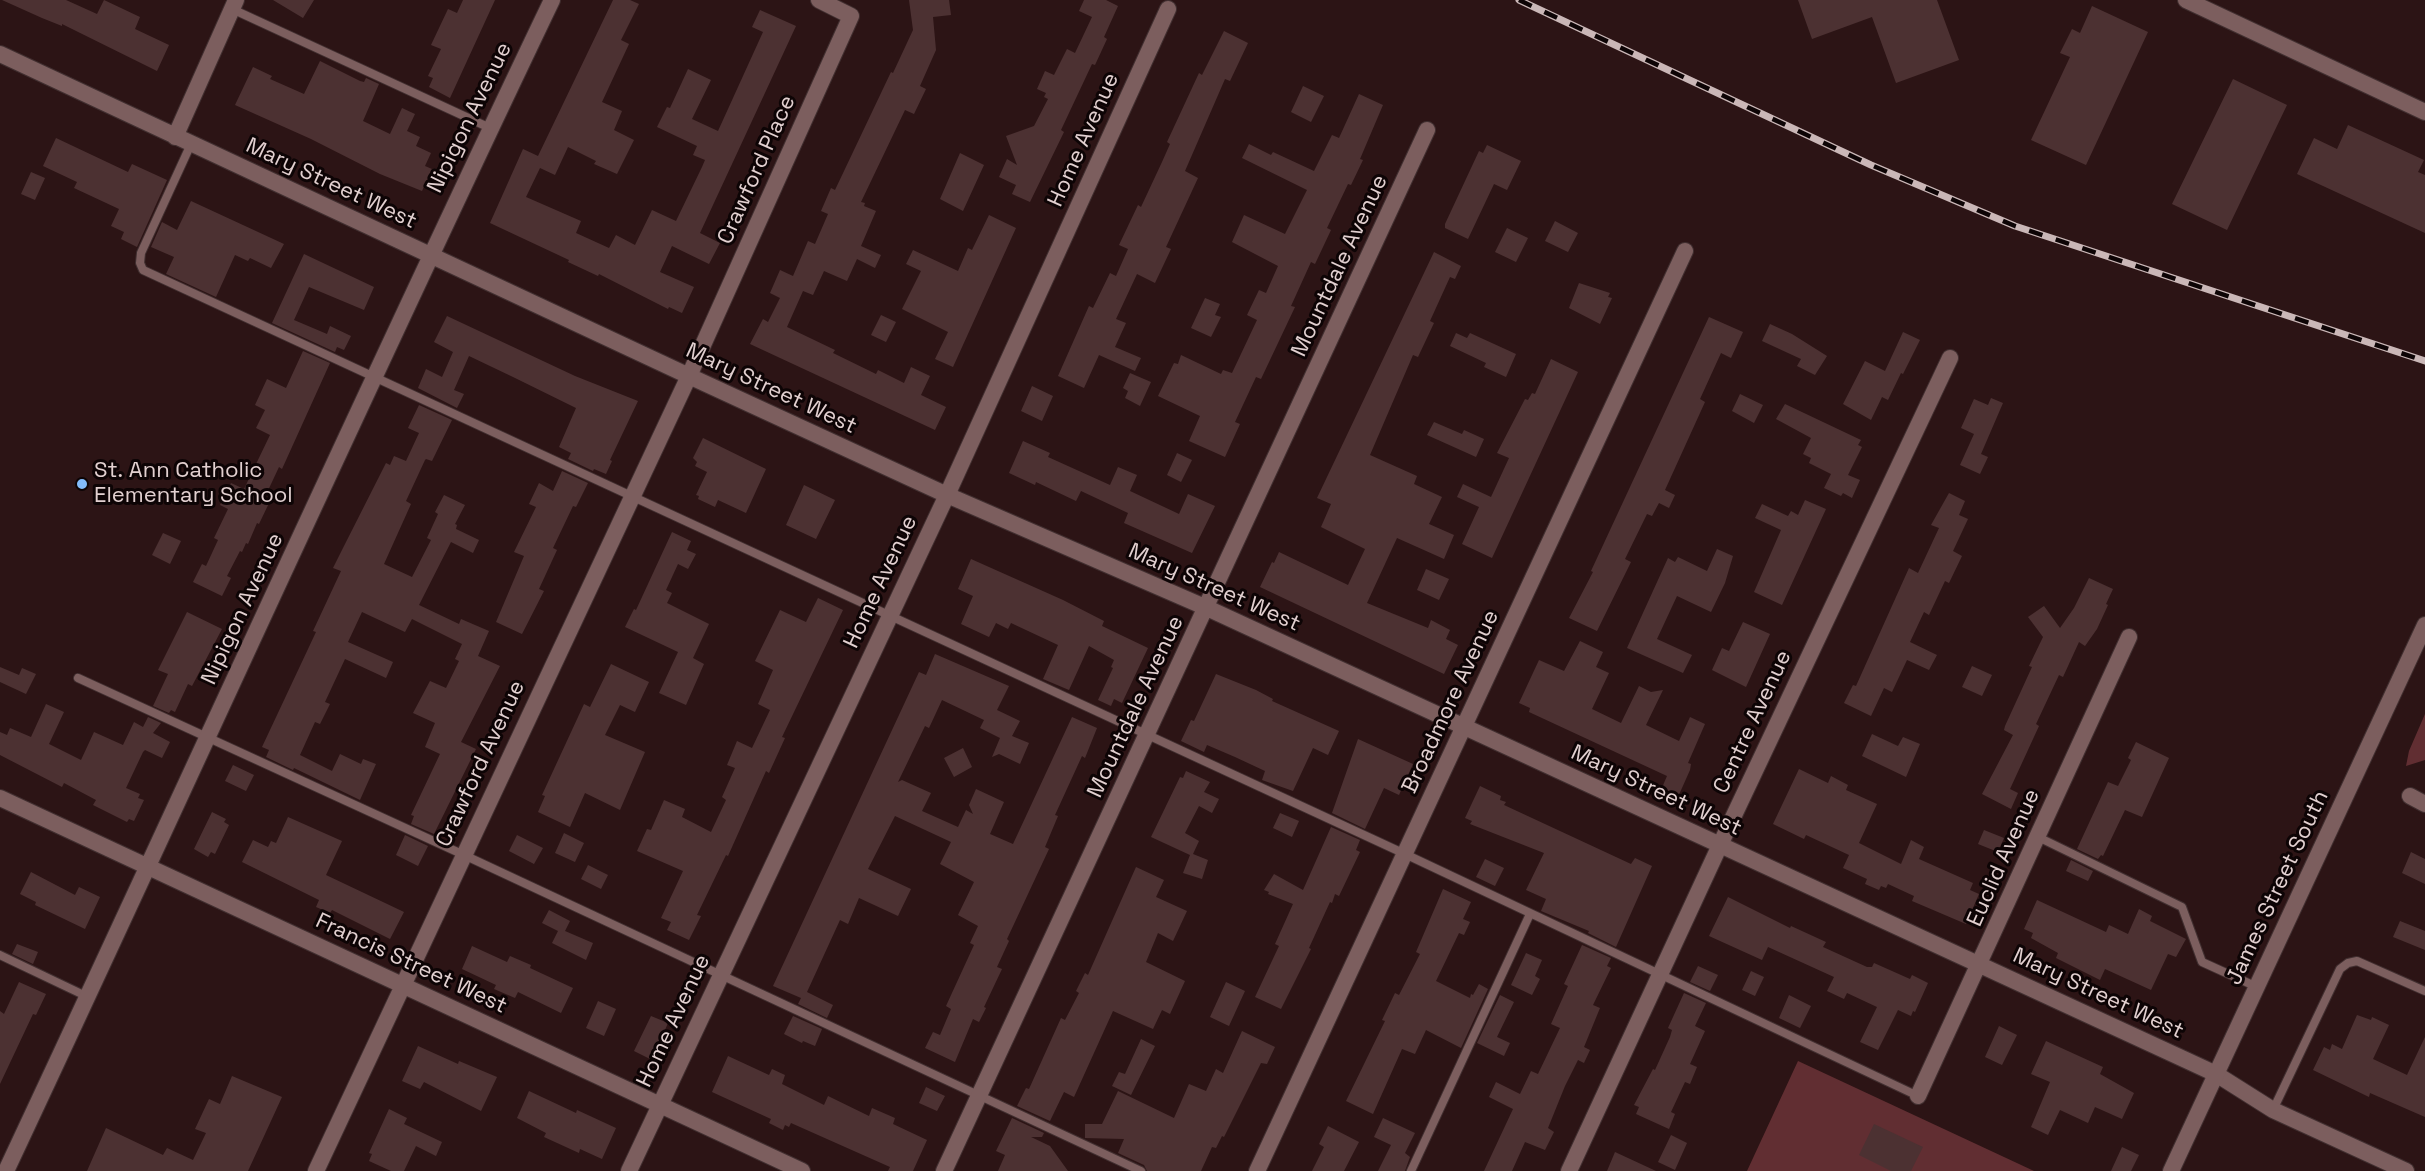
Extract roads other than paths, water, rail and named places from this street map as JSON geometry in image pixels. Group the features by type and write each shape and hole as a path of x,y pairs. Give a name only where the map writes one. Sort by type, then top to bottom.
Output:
{"street":[{"name":"Nipigon Avenue","path":"6,1171 149,867 429,256 552,0"},
{"name":"Crawford Place","path":"689,376 851,16 819,0"},
{"path":"2186,0 2425,112"},
{"path":"175,136 234,4"},
{"name":"Home Avenue","path":"629,1171 947,495 1168,9"},
{"name":"Mary Street West","path":"0,54 429,256 947,495 1207,608 2216,1074 2273,1110 2406,1171"},
{"name":"Mountdale Avenue","path":"944,1171 1427,130"},
{"name":"Broadmore Avenue","path":"1257,1171 1685,251"},
{"name":"Centre Avenue","path":"1569,1171 1950,358"},
{"name":"Crawford Avenue","path":"316,1171 689,376"},
{"name":"James Street South","path":"2171,1171 2425,625"},
{"name":"Euclid Avenue","path":"1918,1096 2129,637"},
{"path":"2410,796 2425,804"},
{"name":"Francis Street West","path":"0,798 802,1171"}],"lane":[{"path":"234,4 490,128"},
{"path":"191,144 141,253 142,270 1405,854 1918,1096"},
{"path":"78,678 464,855 1141,1171"},
{"path":"2038,837 2182,907 2202,962 2257,987"},
{"path":"1411,1171 1530,914"},
{"path":"0,955 88,997"},
{"path":"2273,1110 2340,969 2348,963 2358,961 2425,991"}],"railway":[{"path":"1519,0 1871,165 2015,226 2425,361"}],"place":[{"name":"St. Ann Catholic Elementary School","path":"82,484"}]}
